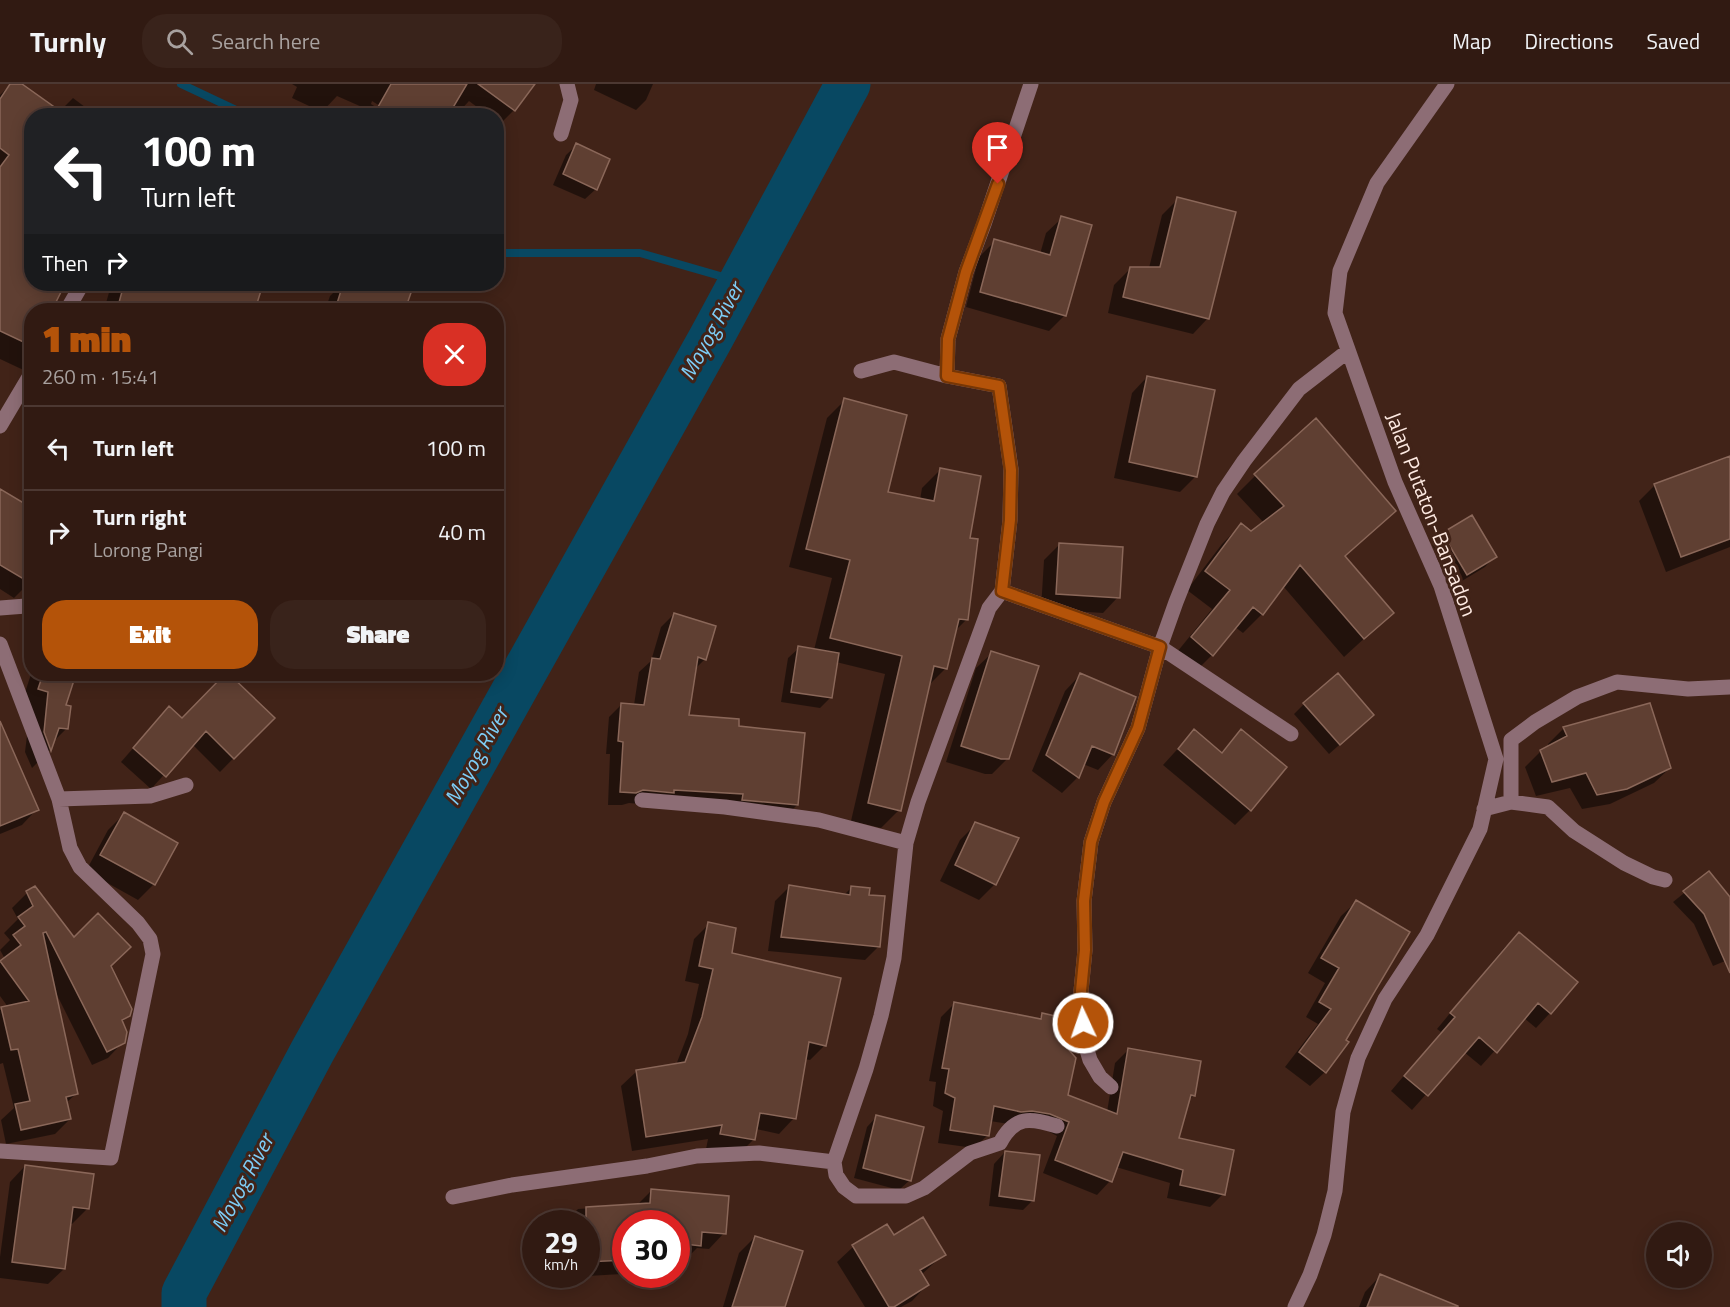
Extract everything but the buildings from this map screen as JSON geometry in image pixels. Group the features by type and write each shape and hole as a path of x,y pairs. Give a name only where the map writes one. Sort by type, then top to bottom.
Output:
{"street":[{"path":"561,134 571,100 567,84"},
{"path":"947,376 948,339 966,272 1031,84"},
{"name":"Jalan Putaton-Bansadon","path":"1295,1307 1310,1275 1324,1235 1335,1191 1343,1112 1358,1058 1385,999 1427,935 1480,829 1496,759 1441,586 1395,482 1335,313 1340,271 1377,183 1447,84"},
{"path":"1111,1087 1100,1077 1090,1060 1084,1040 1081,991 1085,950 1084,901 1091,842 1104,802 1138,728 1160,647 1207,524 1223,492 1299,389 1348,351"},
{"path":"861,371 894,362 947,376 999,386 1011,470 1010,520 1002,591 989,608 918,802 906,843 894,958 866,1069 834,1162 836,1175 844,1187 856,1196 906,1196 924,1188 970,1153 1000,1143 1008,1128 1017,1122 1040,1121 1057,1126"},
{"path":"0,426 24,386"},
{"path":"1002,591 1160,647 1291,734"},
{"path":"0,608 24,606"},
{"path":"0,644 59,799 74,859 138,923 150,939 153,954 111,1158 0,1150"},
{"path":"1510,802 1511,740 1535,722 1577,697 1617,682 1688,688 1730,687"},
{"path":"59,799 150,796 186,785"},
{"path":"642,800 725,807 819,820 906,843"},
{"path":"1484,809 1510,802 1548,807 1574,831 1615,857 1653,877 1665,880"},
{"path":"453,1197 697,1156 759,1153 834,1162"}],"waterway":[{"path":"181,84 232,108"},
{"name":"Moyog River","path":"184,1307 184,1293 312,1052 711,338 848,84"},
{"path":"504,253 640,253 741,282"}],"route":[{"path":"998,184 966,272 948,339 947,376 999,386 1011,470 1010,520 1002,591 1160,647 1138,728 1104,802 1091,842 1084,901 1085,950 1081,991 1083,1023"}]}
